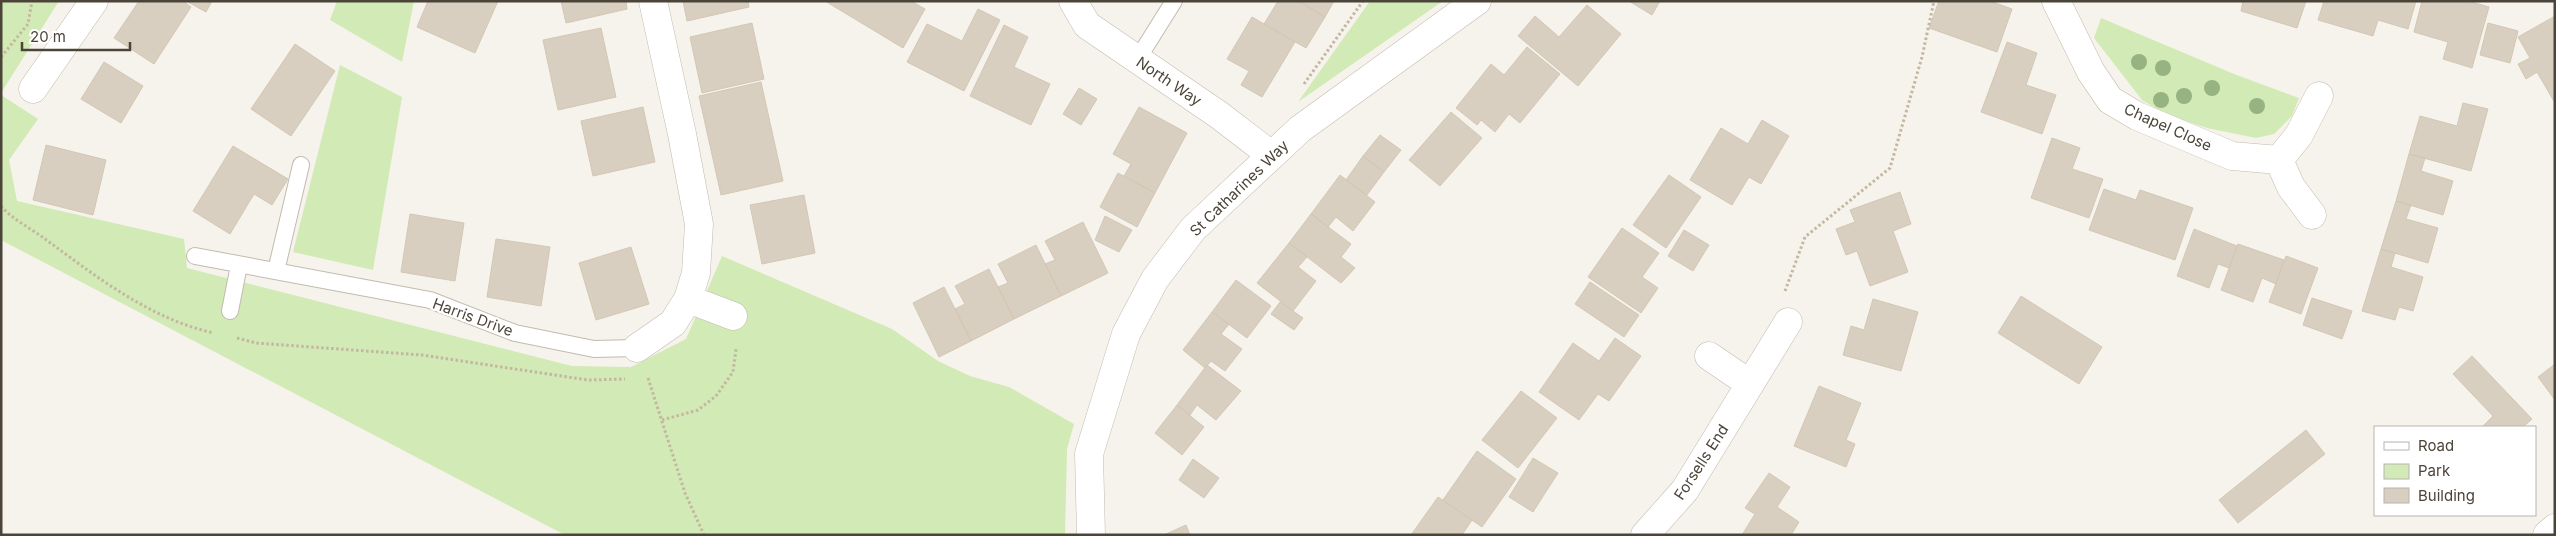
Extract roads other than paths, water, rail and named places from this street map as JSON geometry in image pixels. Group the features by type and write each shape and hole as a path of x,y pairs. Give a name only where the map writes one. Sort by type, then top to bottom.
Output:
{"street":[{"path":"33,89 94,1"},
{"path":"637,348 673,323 688,299 696,273 698,224 682,134 654,1"},
{"name":"North Way","path":"1073,1 1087,25 1219,115 1271,155"},
{"name":"St Catharines Way","path":"1091,535 1089,454 1126,334 1155,279 1193,229 1300,129 1476,1"},
{"name":"Chapel Close","path":"2056,1 2092,72 2110,100 2137,116 2232,156 2279,160"},
{"path":"2312,215 2291,187 2279,160 2298,135 2319,96"},
{"path":"688,299 733,316"},
{"name":"Forsells End","path":"1645,535 1685,490 1788,322"},
{"path":"1709,356 1750,384"},
{"path":"2547,535 2555,529"}],"lane":[{"path":"1137,60 1174,1"},
{"path":"276,272 301,165"},
{"name":"Harris Drive","path":"195,256 430,300 515,333 594,349 637,348"},
{"path":"230,311 239,265"}]}
